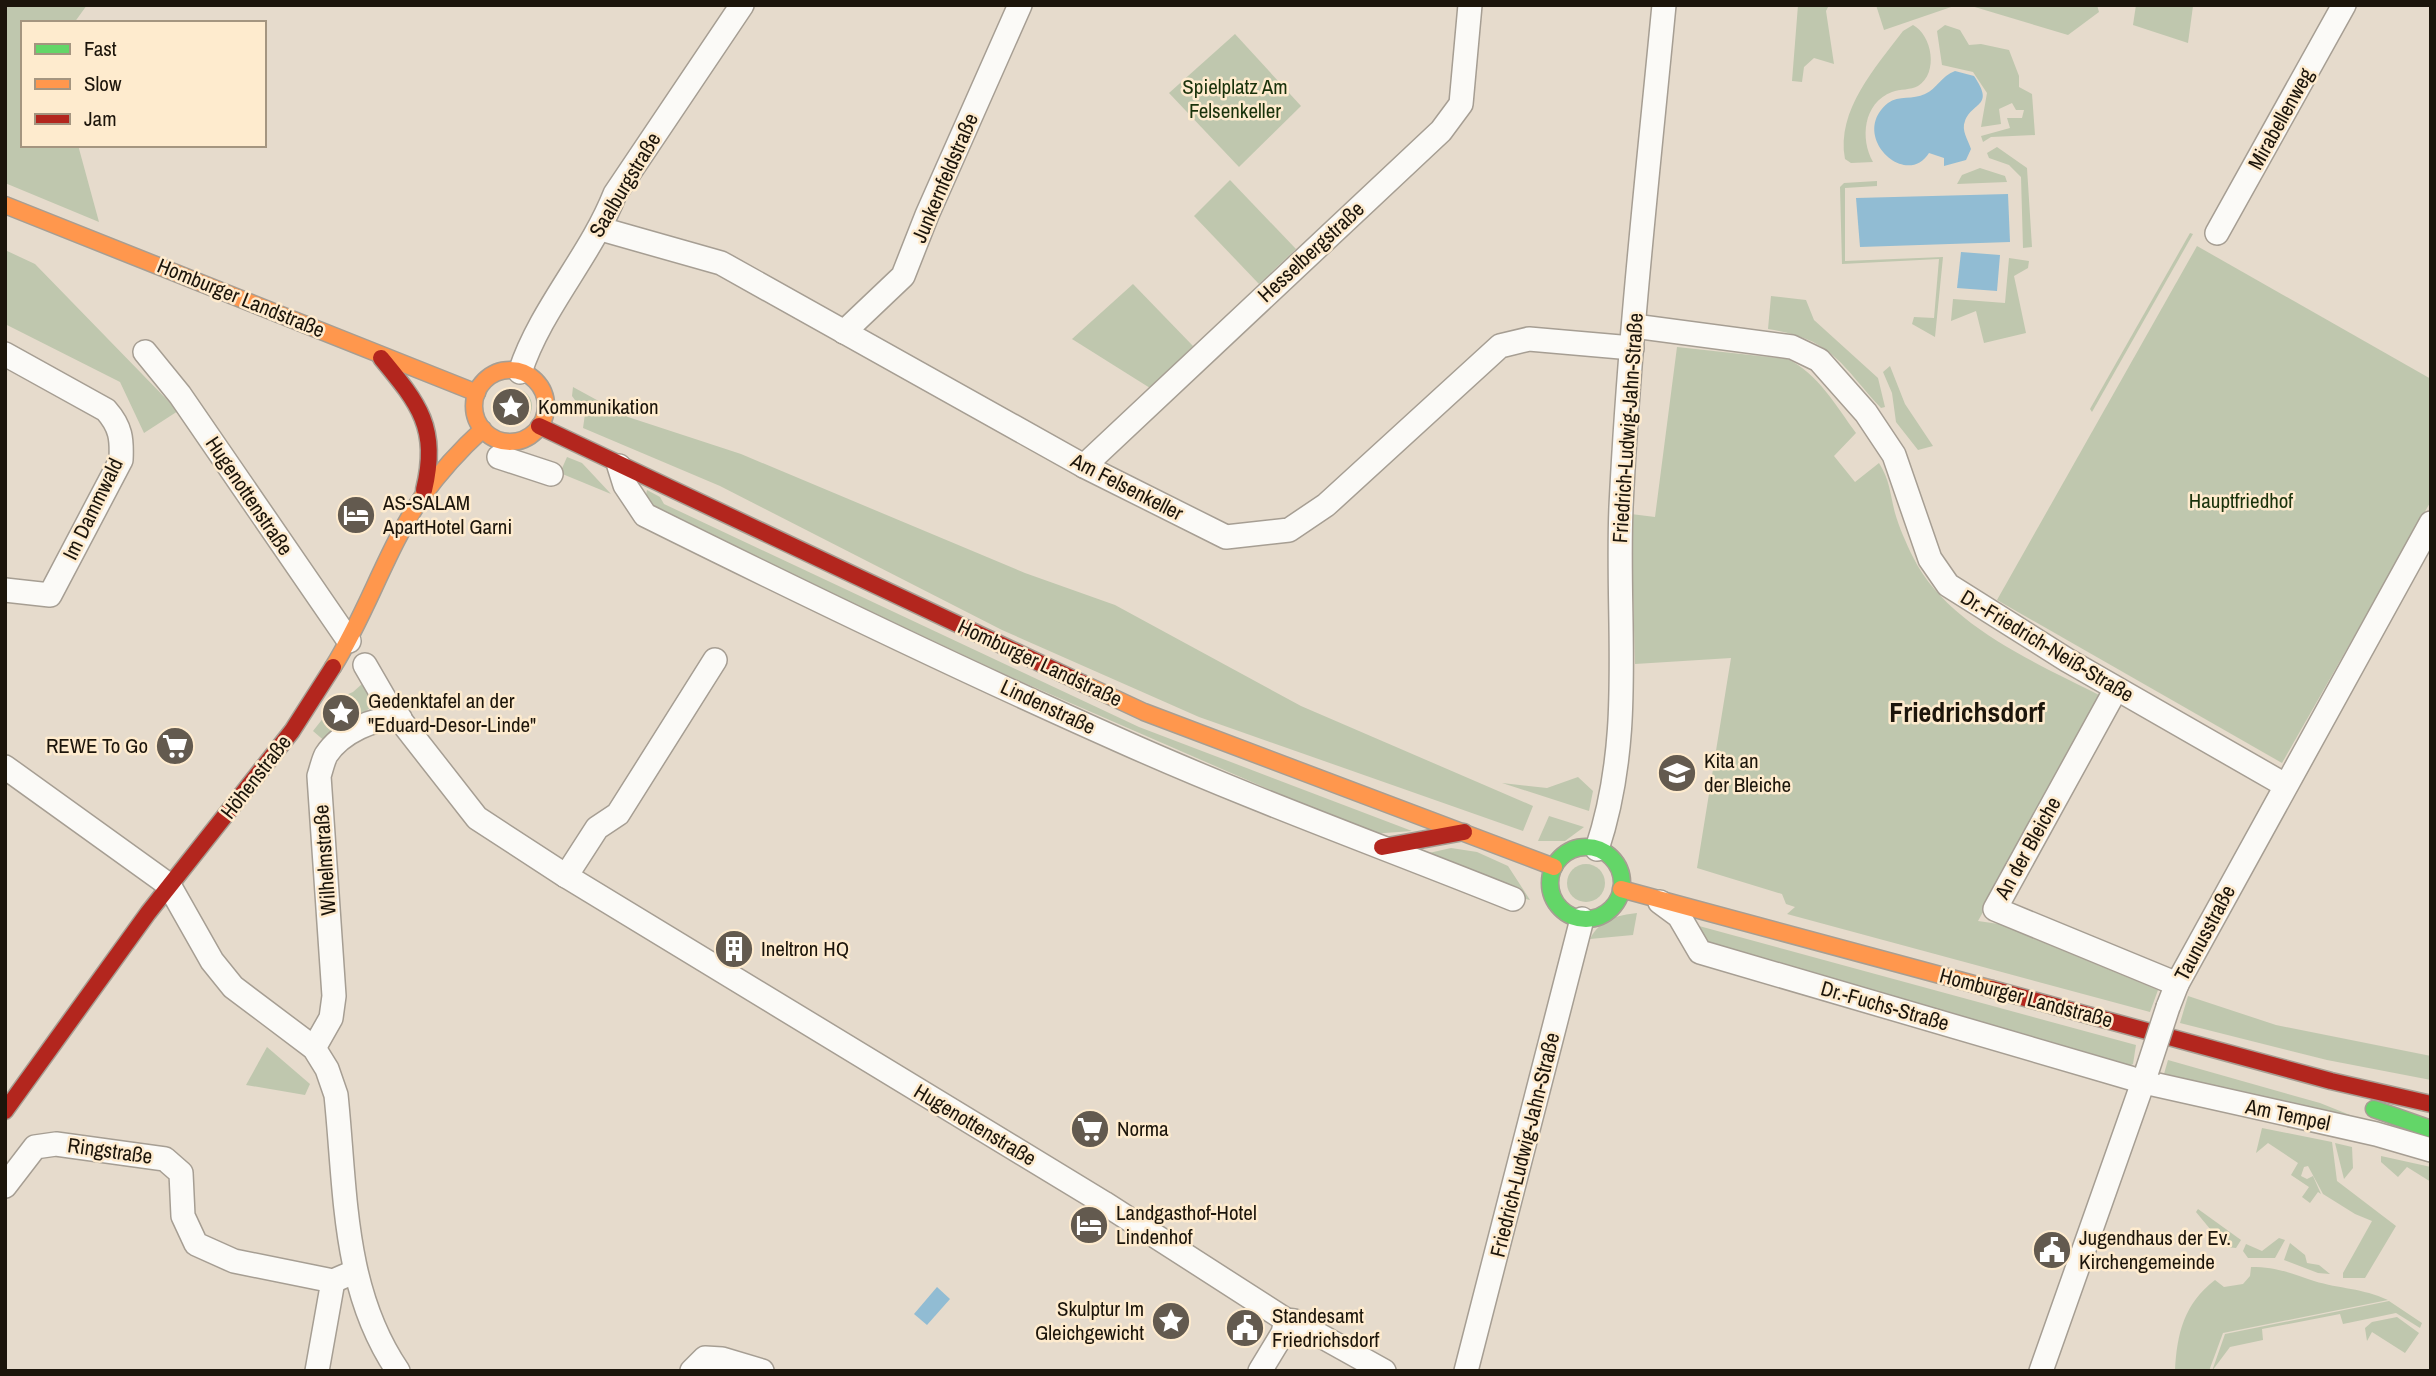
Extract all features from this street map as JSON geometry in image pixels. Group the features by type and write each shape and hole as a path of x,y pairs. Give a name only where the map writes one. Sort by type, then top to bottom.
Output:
{"street":[{"name":"Saalburgstraße","path":"520,372 530,343 601,229 615,194 742,5"},
{"name":"Junkernfeldstraße","path":"844,332 903,276 927,215 1020,5"},
{"name":"Hesselbergstraße","path":"1084,466 1441,131 1461,104 1470,5"},
{"name":"Friedrich-Ludwig-Jahn-Straße","path":"1597,849 1606,823 1619,755 1623,697 1619,554 1633,337 1664,5"},
{"name":"Mirabellenweg","path":"2217,233 2344,5"},
{"name":"Homburger Landstraße","path":"5,205 477,394"},
{"name":"Am Felsenkeller","path":"601,229 721,263 1084,466 1226,537 1289,530 1326,505 1500,346 1529,339 1633,337"},
{"name":"Dr.-Friedrich-Neiß-Straße","path":"1633,337 1791,347 1819,360 1866,413 1894,454 1930,559 1948,585 2116,689 2285,785"},
{"name":"Hugenottenstraße","path":"145,352 180,395 349,642"},
{"path":"377,353 412,396 429,427 433,461 422,497"},
{"name":"Im Dammwald","path":"5,354 106,410 116,422 122,436 121,460 50,595 5,590"},
{"path":"510,370 520,372 537,383 542,391 545,412 539,426 529,436 509,442 499,440 483,429 474,411 477,394 491,376 510,370"},
{"name":"Homburger Landstraße","path":"539,426 1144,712 1554,867"},
{"name":"Höhenstraße","path":"5,1111 169,886 292,731 349,642 384,565 422,497 459,451 483,429"},
{"path":"499,457 551,474"},
{"name":"Lindenstraße","path":"620,466 625,485 645,514 844,614 1120,740 1271,805 1513,899"},
{"name":"Taunusstraße","path":"2041,1371 2177,984 2431,523"},
{"path":"566,876 597,828 618,814 715,660"},
{"name":"Hugenottenstraße","path":"365,665 394,710 477,818 566,876 1104,1203 1286,1320 1294,1321 1384,1371"},
{"name":"An der Bleiche","path":"2116,689 1995,909 2177,984"},
{"name":"Wilhelmstraße","path":"314,1048 331,1018 334,996 319,776 327,754 349,734 394,710"},
{"path":"5,767 169,886 212,961 233,987 314,1048 327,1069 336,1095 344,1277 317,1371"},
{"path":"1382,847 1464,832"},
{"path":"1577,848 1597,849 1614,860 1622,879 1622,889 1618,899 1605,914 1582,919 1566,913 1553,897 1550,877 1554,867 1567,852 1577,848"},
{"name":"Homburger Landstraße","path":"1622,889 2331,1081 2431,1102"},
{"name":"Dr.-Fuchs-Straße","path":"1651,895 1679,916 1700,952 2146,1076"},
{"name":"Friedrich-Ludwig-Jahn-Straße","path":"1466,1371 1582,919"},
{"name":"Am Tempel","path":"2146,1076 2431,1150"},
{"path":"2331,1081 2372,1108 2431,1129"},
{"name":"Ringstraße","path":"5,1186 34,1147 57,1144 165,1159 181,1173 183,1216 196,1244 234,1261 344,1277"},
{"path":"344,1277 382,1348 398,1371"},
{"path":"1260,1371 1283,1333 1286,1320"},
{"path":"692,1371 705,1358 722,1359 762,1371"}],"green space":[{"path":"5,5 87,5 75,21 21,21 21,147 79,147 99,222 5,183"},
{"path":"1798,5 1829,5 1826,11 1834,64 1814,58 1804,67 1802,82 1792,81"},
{"path":"1876,5 1957,5 1884,30"},
{"path":"1968,5 2097,5 2099,12 2068,35"},
{"path":"2136,5 2193,6 2188,43 2133,25"},
{"path":"1913,25 1920,30 1928,45 1931,64 1929,72 1918,86 1892,92 1875,104 1867,122 1866,133 1866,143 1873,162 1851,163 1845,159 1844,141 1852,106 1881,59 1903,31"},
{"path":"1945,25 1960,30 1969,45 1981,44 2009,50 2019,76 2019,87 2032,94 2035,135 1991,137 1983,142 1981,136 2010,128 2007,118 2022,118 2024,110 2016,110 2012,103 1999,109 2001,124 1981,127 1987,93 1973,72 1942,65 1937,31"},
{"name":"Spielplatz Am Felsenkeller","path":"1235,34 1301,106 1239,167 1169,93"},
{"path":"1997,147 2027,168 2032,247 2023,248 2021,177 2009,165 1989,158 1987,153"},
{"path":"1980,168 2005,176 2007,182 1957,184 1962,175"},
{"path":"1230,180 1296,249 1259,284 1194,216"},
{"path":"1877,181 1877,186 1845,188 1845,261 1943,257 1935,337 1912,324 1914,317 1934,318 1939,259 1842,264 1840,187 1844,183"},
{"path":"2190,233 2193,234 2092,412 2090,409"},
{"name":"Hauptfriedhof","path":"2197,246 2431,379 2431,501 2282,763 1997,600"},
{"path":"5,250 35,264 178,411 144,433 120,382 5,324"},
{"path":"2009,258 2029,261 2028,268 2014,276 2026,333 1984,343 1976,311 1951,321 1953,299 2005,303"},
{"path":"1133,284 1193,346 1150,388 1072,339"},
{"path":"1771,296 1806,300 1814,320 1878,378 1885,407 1881,408 1844,366 1822,347 1790,333 1768,329"},
{"path":"1677,347 1787,359 1808,373 1826,391 1856,433 1834,456 1855,482 1879,463 1888,481 1897,518 1910,552 1928,581 1947,603 1996,640 2103,697 1978,921 1999,924 2158,990 2150,1012 1787,914 1795,907 1786,904 1782,894 1697,868 1731,658 1635,664 1631,514 1655,517"},
{"path":"1890,366 1905,404 1933,446 1918,450 1896,422 1892,393 1883,372"},
{"path":"573,387 628,417 741,454 1025,573 1115,605 1301,706 1533,806 1523,831 1199,717 1002,630 720,486 583,428 585,414 572,396"},
{"path":"515,389 527,394 532,406 527,418 515,423 503,418 498,406 503,394"},
{"path":"567,457 582,463 611,494 560,473"},
{"path":"647,490 660,497 664,504 1139,727 1412,831 1371,834 1004,674 660,513 645,500"},
{"path":"362,684 377,702 327,743 313,731 339,698 353,692"},
{"path":"1578,777 1593,791 1589,811 1502,783 1547,788"},
{"path":"1549,816 1584,827 1565,841 1538,841"},
{"path":"1451,848 1477,852 1508,866 1530,900 1514,896 1513,886 1429,853"},
{"path":"1586,864 1600,869 1605,883 1600,897 1586,902 1572,897 1567,883 1572,869"},
{"path":"1637,913 1633,935 1590,939 1604,923 1623,915"},
{"path":"1699,926 2136,1045 2133,1064 2125,1068 1708,944 1698,935"},
{"path":"2188,996 2276,1025 2431,1056 2431,1080 2327,1060 2180,1023"},
{"path":"267,1047 310,1084 305,1095 246,1085"},
{"path":"2168,1060 2320,1103 2385,1129 2169,1079 2164,1074"},
{"path":"2262,1128 2332,1142 2337,1181 2396,1226 2365,1278 2343,1278 2343,1273 2372,1221 2323,1194 2308,1166 2304,1167 2301,1176 2307,1179 2313,1176 2321,1194 2318,1192 2310,1203 2302,1197 2309,1187 2291,1175 2298,1163 2268,1143 2256,1153"},
{"path":"2335,1143 2352,1147 2353,1168 2344,1179"},
{"path":"2381,1156 2431,1167 2431,1182 2407,1167 2398,1177 2381,1162"},
{"path":"2198,1209 2241,1240 2236,1248 2225,1247 2196,1212"},
{"path":"2279,1238 2285,1240 2275,1258 2248,1258 2243,1251 2246,1244 2262,1251"},
{"path":"2290,1243 2305,1255 2307,1263 2319,1265 2330,1274 2318,1273 2284,1260"},
{"path":"2251,1267 2283,1271 2388,1300 2223,1333 2209,1371 2175,1371 2180,1332 2196,1299 2215,1280 2224,1287 2243,1284 2250,1276"},
{"path":"2389,1301 2422,1323 2420,1328 2396,1313 2343,1324 2340,1314 2262,1329 2263,1340 2230,1347 2212,1371 2225,1334"},
{"path":"2397,1317 2419,1333 2405,1353 2372,1332 2367,1341 2365,1328 2372,1322"}],"water":[{"path":"1955,71 1974,76 1983,93 1980,103 1964,124 1971,149 1966,160 1944,166 1944,158 1929,153 1919,163 1907,165 1895,162 1877,143 1874,130 1877,116 1888,103 1925,94"},
{"path":"2008,194 2010,242 1860,247 1856,198"},
{"path":"1961,252 2000,255 1997,291 1957,288"},
{"path":"937,1287 950,1299 927,1325 914,1314"}],"traffic: fast":[{"path":"1586,847 1606,853 1616,863 1622,883 1616,903 1606,913 1586,919 1566,913 1556,903 1550,883 1556,863 1566,853 1586,847"},
{"path":"2374,1109 2431,1129"}],"traffic: slow":[{"path":"5,205 477,393"},
{"path":"510,370 530,376 540,386 546,406 540,426 530,436 510,442 490,436 480,426 474,406 480,386 490,376 510,370"},
{"path":"333,667 409,517 451,461 483,429"},
{"path":"1084,684 1144,712 1554,867"},
{"path":"1621,889 1992,989"}],"traffic: jam":[{"path":"381,358 406,389 427,433 429,450 424,490"},
{"path":"539,426 1084,684"},
{"path":"5,1111 148,913 292,731 333,667"},
{"path":"1382,847 1464,832"},
{"path":"1992,989 2331,1081 2431,1104"}],"place":[{"name":"Kommunikation","path":"511,407"},
{"name":"AS-SALAM ApartHotel Garni","path":"356,515"},
{"name":"Gedenktafel an der \"Eduard-Desor-Linde\"","path":"341,713"},
{"name":"REWE To Go","path":"175,746"},
{"name":"Kita an der Bleiche","path":"1677,773"},
{"name":"Ineltron HQ","path":"734,949"},
{"name":"Norma","path":"1090,1129"},
{"name":"Landgasthof-Hotel Lindenhof","path":"1089,1225"},
{"name":"Jugendhaus der Ev. Kirchengemeinde","path":"2052,1250"},
{"name":"Skulptur Im Gleichgewicht","path":"1171,1321"},
{"name":"Standesamt Friedrichsdorf","path":"1245,1328"}],"district":[{"name":"Friedrichsdorf","path":"1967,712"}]}
